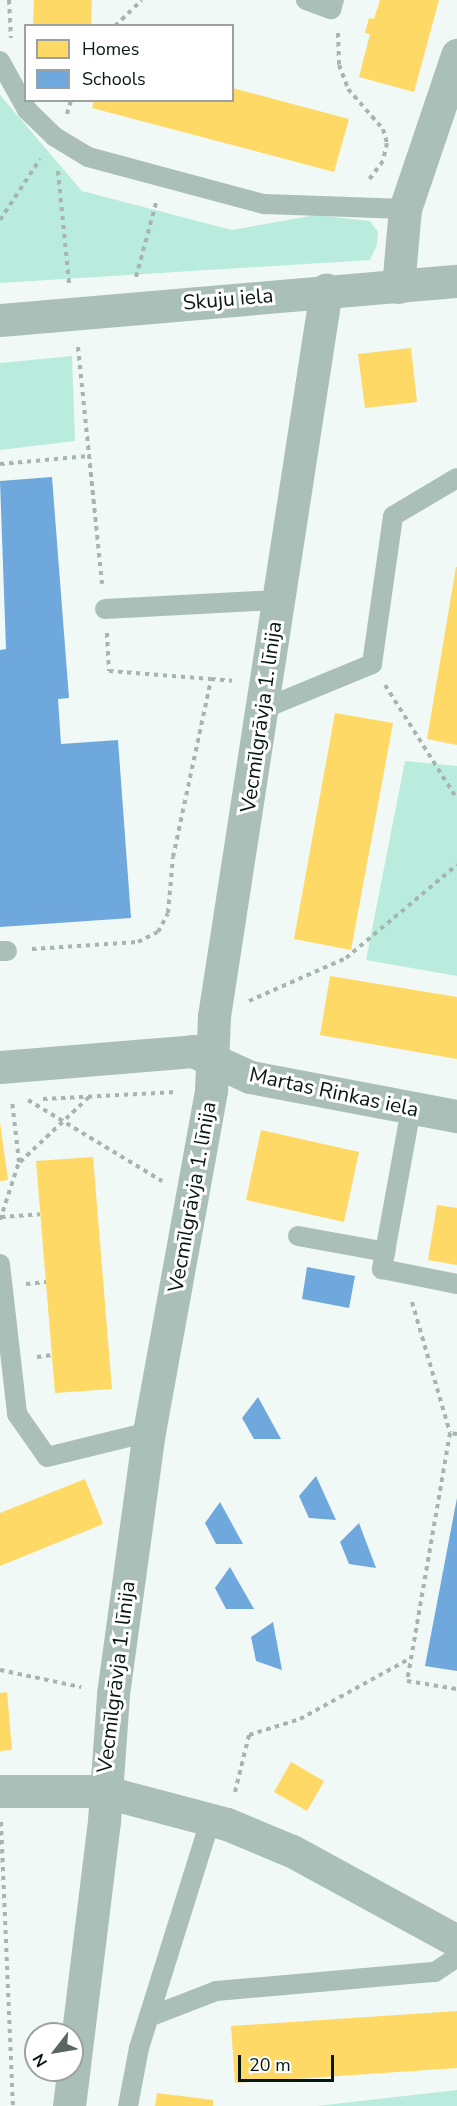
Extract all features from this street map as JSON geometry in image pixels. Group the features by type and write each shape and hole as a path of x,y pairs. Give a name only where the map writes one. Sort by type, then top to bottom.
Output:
{"street":[{"path":"398,287 405,209 457,55"},
{"name":"Skuju iela","path":"0,320 326,290 398,287 457,281"},
{"name":"Vecmīlgrāvja 1. līnija","path":"69,2106 104,1821 102,1791 112,1694 149,1432 211,1090 214,1017 326,290"},
{"name":"Martas Rinkas iela","path":"0,1067 193,1051 250,1077 457,1116"},
{"path":"0,1791 102,1791 218,1823 292,1851 457,1941"}],"lane":[{"path":"306,0 332,5"},
{"path":"0,62 27,110 55,137 88,157 162,179 264,204 405,209"},
{"path":"265,695 372,664 393,516 457,478"},
{"path":"105,609 278,600"},
{"path":"411,1109 382,1269 457,1284"},
{"path":"298,1236 386,1252"},
{"path":"0,1264 17,1414 47,1457 149,1432"},
{"path":"128,2106 149,2017 218,1823"},
{"path":"149,2017 216,1991 435,1972 457,1957"}],"path":[{"path":"117,24 142,0"},
{"path":"332,5 348,89 383,129 387,143 375,175 356,186"},
{"path":"66,118 70,102"},
{"path":"59,112 72,123"},
{"path":"0,220 55,137"},
{"path":"55,137 70,293"},
{"path":"133,287 162,179"},
{"path":"77,343 105,609 109,671 211,679 265,695"},
{"path":"0,464 89,456"},
{"path":"372,664 457,799"},
{"path":"4,951 138,942 158,932 168,913 175,846 211,679"},
{"path":"214,1017 346,958 457,864"},
{"path":"19,1162 90,1096"},
{"path":"28,1100 165,1183"},
{"path":"12,1101 19,1162 1,1218 40,1214"},
{"path":"416,1276 411,1309 450,1433 408,1681 457,1689"},
{"path":"450,1433 457,1434"},
{"path":"218,1823 249,1735 300,1719 411,1657"},
{"path":"0,1670 112,1694"},
{"path":"1,1817 13,2106"}],"green space":[{"path":"0,95 82,191 232,230 316,215 370,221 378,232 377,245 370,260 0,283"},
{"path":"72,356 75,441 0,450 0,363"},
{"path":"405,761 457,766 457,976 366,960"},
{"path":"457,2090 457,2106 317,2106"}],"building: Homes":[{"path":"34,0 92,0 91,24 33,24"},
{"path":"380,0 439,0 414,92 359,77 370,34 365,33 369,18 374,19"},
{"path":"234,89 349,119 334,172 92,108 94,102 234,102"},
{"path":"411,348 417,402 365,408 358,354"},
{"path":"457,567 457,745 427,739"},
{"path":"335,713 393,723 351,950 294,939"},
{"path":"330,976 457,997 457,1059 320,1035"},
{"path":"0,1122 8,1180 0,1181"},
{"path":"261,1130 359,1152 344,1222 246,1200"},
{"path":"93,1157 112,1389 55,1393 36,1161"},
{"path":"437,1205 457,1208 457,1265 428,1260"},
{"path":"85,1479 103,1524 0,1566 0,1513"},
{"path":"7,1692 12,1750 0,1751 0,1693"},
{"path":"291,1762 324,1781 307,1811 274,1792"},
{"path":"457,2011 457,2068 235,2083 231,2026"},
{"path":"157,2093 213,2100 213,2106 155,2106"}],"building: Schools":[{"path":"52,477 69,698 58,699 61,744 118,740 131,918 0,927 0,650 6,649 0,481"},
{"path":"307,1267 355,1276 349,1308 302,1299"},
{"path":"258,1397 281,1439 254,1439 242,1418"},
{"path":"316,1476 336,1520 309,1518 299,1496"},
{"path":"457,1498 457,1671 425,1666"},
{"path":"220,1502 243,1544 216,1544 205,1523"},
{"path":"359,1523 376,1568 349,1564 340,1542"},
{"path":"230,1567 254,1609 226,1609 215,1588"},
{"path":"273,1622 282,1670 256,1661 251,1637"}]}
